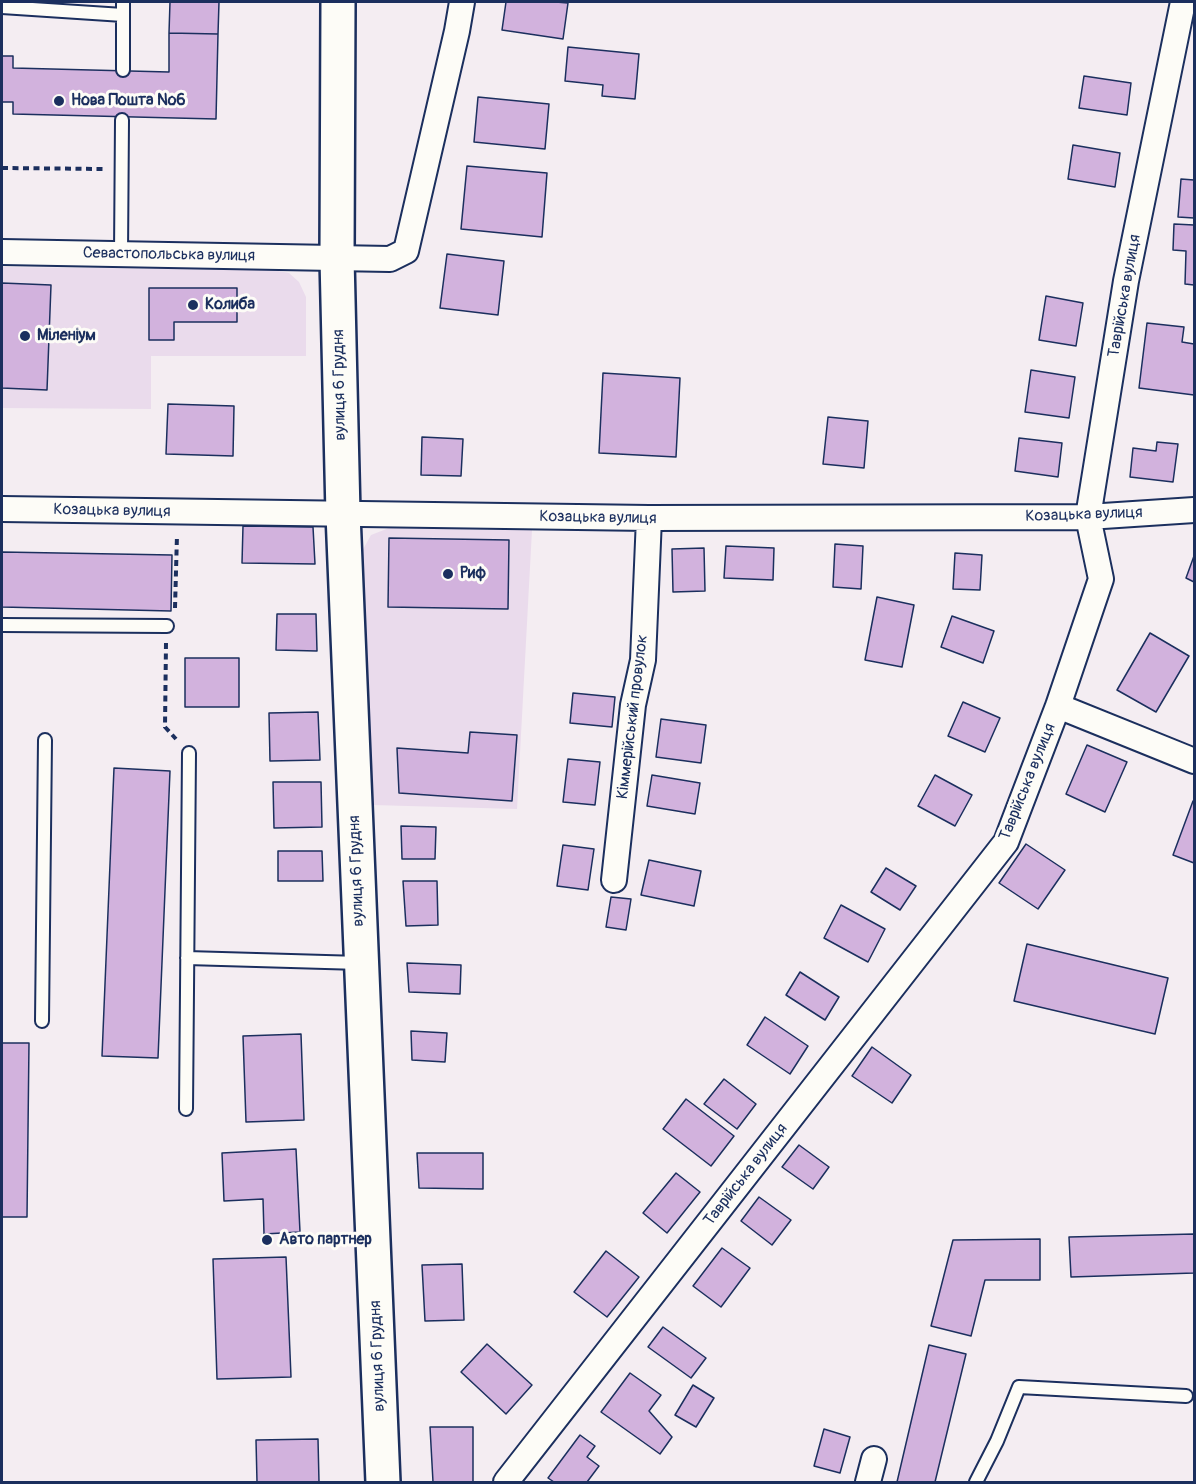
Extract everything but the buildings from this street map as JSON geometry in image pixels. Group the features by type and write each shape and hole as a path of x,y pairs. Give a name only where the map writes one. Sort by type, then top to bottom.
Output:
{"street":[{"name":"вулиця 6 Грудня","path":"338,2 337,258 343,514 383,1482"},
{"path":"337,258 390,259 406,251 462,2"},
{"name":"Таврійська вулиця","path":"506,1482 1006,842 1058,706 1101,579 1088,517 1126,281 1183,2"},
{"name":"Севастопольська вулиця","path":"2,252 337,258"},
{"name":"Козацька вулиця","path":"2,509 649,518 1088,517 1194,510"},
{"name":"Кіммерійський провулок","path":"614,880 633,705 643,660 649,518"},
{"path":"1058,706 1194,761"}],"lane":[{"path":"123,2 123,70"},
{"path":"2,7 123,15"},
{"path":"121,255 122,120"},
{"path":"2,625 167,626"},
{"path":"42,1021 45,740"},
{"path":"186,1109 189,753"},
{"path":"187,958 361,963"},
{"path":"976,1482 997,1442 1018,1387 1186,1396"}],"path":[{"path":"2,168 122,169"},
{"path":"178,512 175,616 167,626 165,727 189,753"}],"shaded area":[{"path":"2,267 273,270 289,273 299,282 306,297 306,356 151,356 151,409 2,408"},
{"path":"389,528 532,530 517,809 372,805 361,553 371,535"}],"place":[{"name":"Нова Пошта №6","path":"59,101"},
{"name":"Колиба","path":"193,305"},
{"name":"Міленіум","path":"25,336"},
{"name":"Риф","path":"448,574"},
{"name":"Авто партнер","path":"267,1240"}]}
